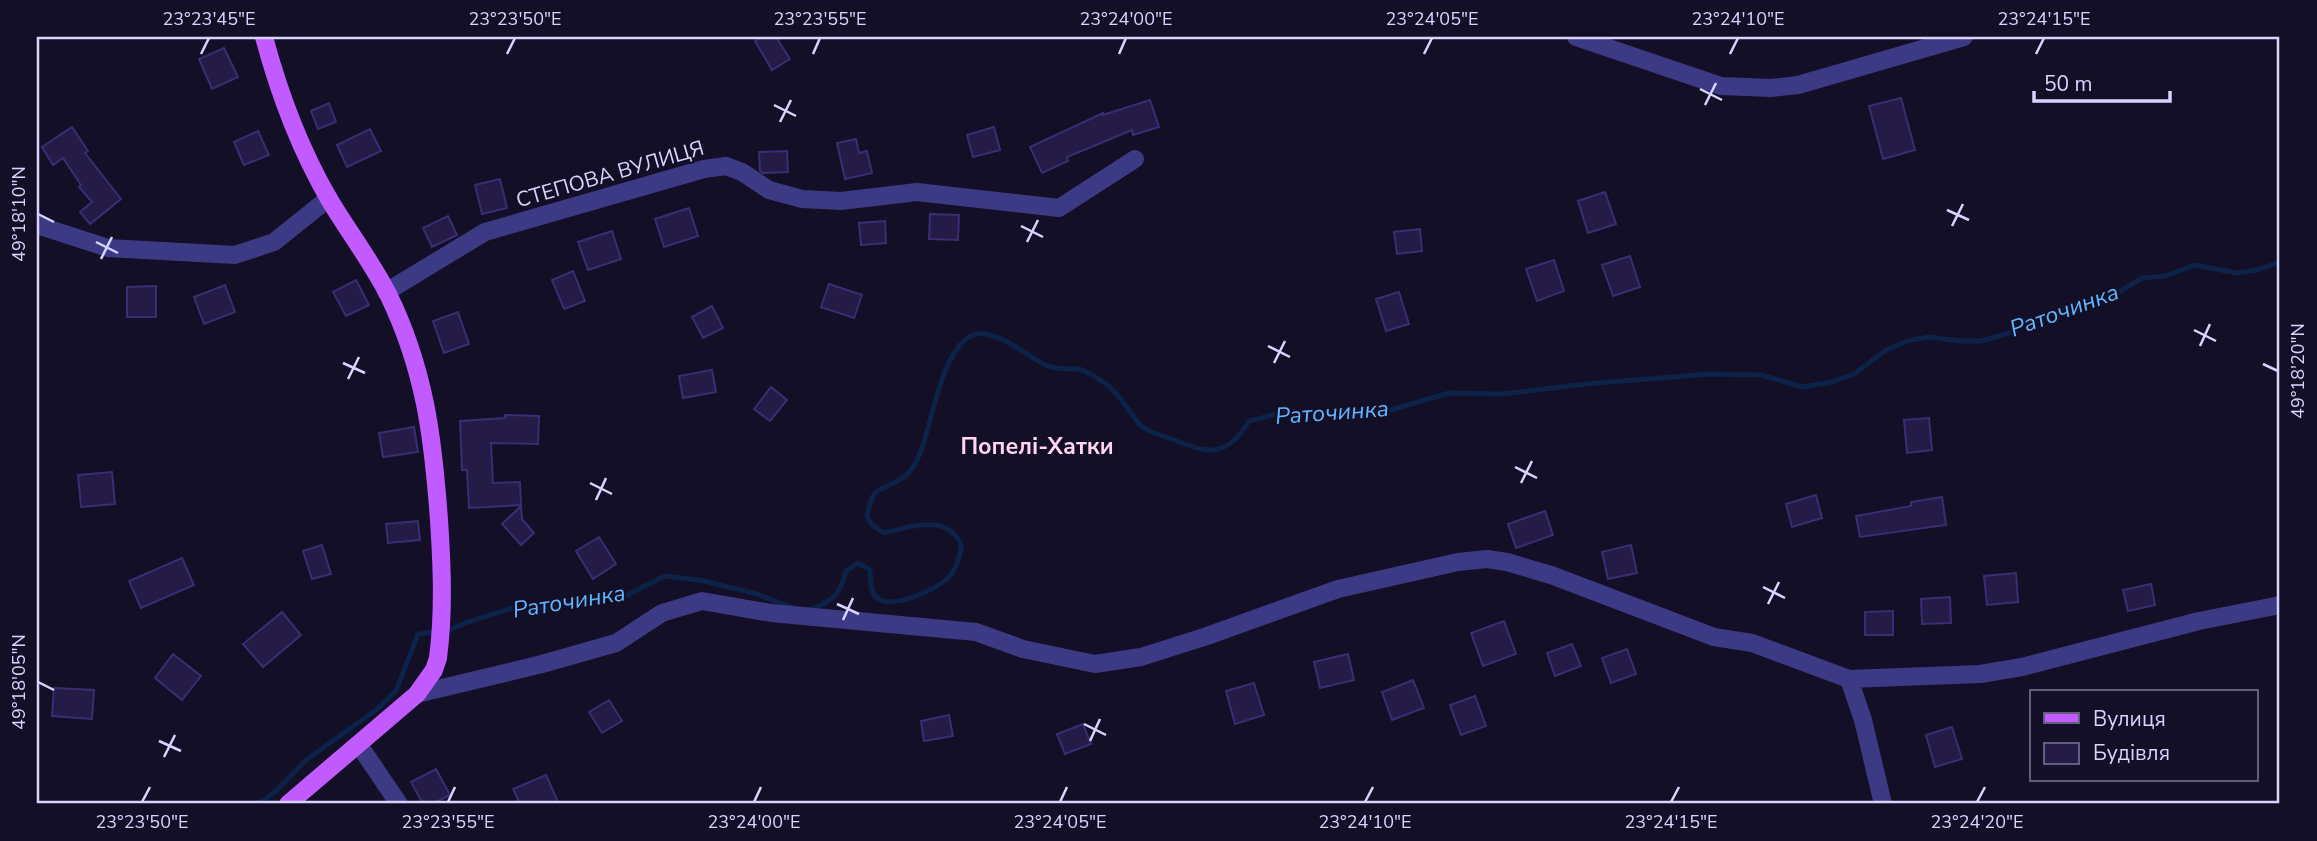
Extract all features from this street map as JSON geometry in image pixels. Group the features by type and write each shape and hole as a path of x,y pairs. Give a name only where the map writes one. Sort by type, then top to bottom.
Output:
{"main road":[{"path":"264,37 296,135 329,198 386,292 408,340 424,390 434,454 443,580 440,641 434,670 417,694 288,804"}],"street":[{"path":"1576,37 1721,86 1772,88 1798,85 1964,37"},
{"name":"СТЕПОВА ВУЛИЦЯ","path":"386,292 485,232 704,169 726,166 742,172 769,190 802,200 841,201 917,192 1059,208 1135,159"},
{"path":"37,225 107,248 235,255 274,242 329,198"},
{"path":"417,694 616,643 662,613 702,601 771,613 976,632 1023,649 1095,664 1140,657 1338,589 1458,562 1487,559 1551,575 1714,637 1752,643 1849,679 1991,673 2199,621 2280,605"},
{"path":"1849,679 1863,720 1882,804"},
{"path":"359,745 398,804"}],"building":[{"path":"762,37 776,37 790,59 772,70 755,41"},
{"path":"224,48 238,77 212,89 199,59"},
{"path":"1901,98 1915,150 1883,159 1869,106"},
{"path":"1150,100 1159,127 1133,135 1132,130 1067,157 1068,161 1042,173 1030,147 1103,113"},
{"path":"329,103 336,122 318,129 311,111"},
{"path":"72,127 88,151 85,153 121,199 90,224 80,212 92,202 79,187 81,185 63,158 53,165 42,147"},
{"path":"994,127 1000,150 973,157 967,135"},
{"path":"370,129 381,151 347,167 337,145"},
{"path":"258,131 269,155 244,165 234,142"},
{"path":"856,139 859,153 867,151 872,173 845,179 837,143"},
{"path":"787,151 788,172 760,171 759,152"},
{"path":"500,179 507,208 482,214 475,185"},
{"path":"1605,192 1616,224 1588,233 1578,201"},
{"path":"689,208 698,236 664,247 655,219"},
{"path":"930,214 959,215 958,240 929,239"},
{"path":"448,216 457,235 432,247 423,228"},
{"path":"885,221 886,243 861,245 859,223"},
{"path":"1420,229 1422,251 1397,254 1394,232"},
{"path":"612,231 621,259 588,270 578,242"},
{"path":"1630,256 1640,287 1613,296 1602,265"},
{"path":"1554,260 1564,291 1537,301 1526,269"},
{"path":"573,271 585,301 564,309 552,280"},
{"path":"356,280 369,305 346,316 333,292"},
{"path":"829,284 862,295 854,318 821,307"},
{"path":"225,285 235,312 204,324 194,297"},
{"path":"156,286 156,317 127,317 127,287"},
{"path":"1399,292 1409,324 1386,331 1376,299"},
{"path":"712,306 723,328 703,338 692,317"},
{"path":"458,312 469,344 444,353 433,321"},
{"path":"712,370 716,392 683,398 679,376"},
{"path":"771,387 787,400 770,421 754,409"},
{"path":"505,415 539,416 538,444 491,443 493,483 520,482 521,505 469,508 467,470 462,470 460,421 505,418"},
{"path":"1929,418 1932,450 1907,453 1904,420"},
{"path":"414,427 418,452 383,457 379,433"},
{"path":"112,472 115,504 81,507 78,475"},
{"path":"1816,495 1822,518 1792,527 1786,504"},
{"path":"1942,497 1946,525 1860,537 1856,516 1911,506 1911,502"},
{"path":"521,506 522,519 534,533 521,545 502,524"},
{"path":"1545,511 1553,535 1516,548 1508,524"},
{"path":"418,521 420,540 388,543 386,524"},
{"path":"599,537 616,564 593,579 576,551"},
{"path":"322,545 331,574 312,579 303,551"},
{"path":"1631,545 1637,573 1608,579 1602,552"},
{"path":"182,558 194,585 141,608 129,581"},
{"path":"2016,573 2018,602 1987,605 1984,576"},
{"path":"2151,584 2155,605 2128,611 2123,590"},
{"path":"1950,597 1951,623 1922,624 1921,599"},
{"path":"1893,611 1893,635 1865,635 1865,612"},
{"path":"282,612 301,635 263,667 243,644"},
{"path":"1504,621 1516,654 1483,666 1471,633"},
{"path":"1572,644 1581,666 1555,676 1547,653"},
{"path":"1627,649 1636,674 1611,683 1602,658"},
{"path":"173,654 201,676 182,700 155,678"},
{"path":"1348,654 1354,680 1320,688 1314,662"},
{"path":"1413,680 1424,708 1392,720 1382,692"},
{"path":"1254,683 1264,715 1235,724 1226,691"},
{"path":"54,688 94,690 92,719 52,716"},
{"path":"1475,696 1486,726 1461,735 1450,705"},
{"path":"609,700 622,721 602,733 589,712"},
{"path":"949,715 953,736 924,741 921,721"},
{"path":"1083,724 1091,744 1065,754 1057,734"},
{"path":"1952,727 1962,759 1935,767 1926,735"},
{"path":"436,769 450,795 432,804 423,804 411,782"},
{"path":"546,775 559,804 520,804 513,789"}],"waterway":[{"name":"Раточинка","path":"807,611 833,597 841,587 846,571 858,563 870,570 871,587 875,596 891,602 923,593 942,583 952,573 961,546 957,537 948,529 921,525 884,533 872,525 867,516 875,493 904,477 914,466 950,361 966,339 975,334 996,337 1047,366 1086,371 1111,388 1146,430 1194,447 1215,450 1232,442 1249,421 1281,413 1377,414 1449,393 1502,394 1709,374 1761,375 1803,387 1832,382 1854,374 1886,350 1911,340 1929,337 1981,341 2009,333 2069,305 2111,297 2142,278 2166,276 2194,265 2237,273 2280,262"},
{"name":"Раточинка","path":"258,804 276,791 306,760 376,710 396,691 418,634 449,630 512,608 544,609 627,595 665,576 699,580 754,593 794,608"}],"district":[{"name":"Попелі-Хатки","path":"1037,446"}]}
